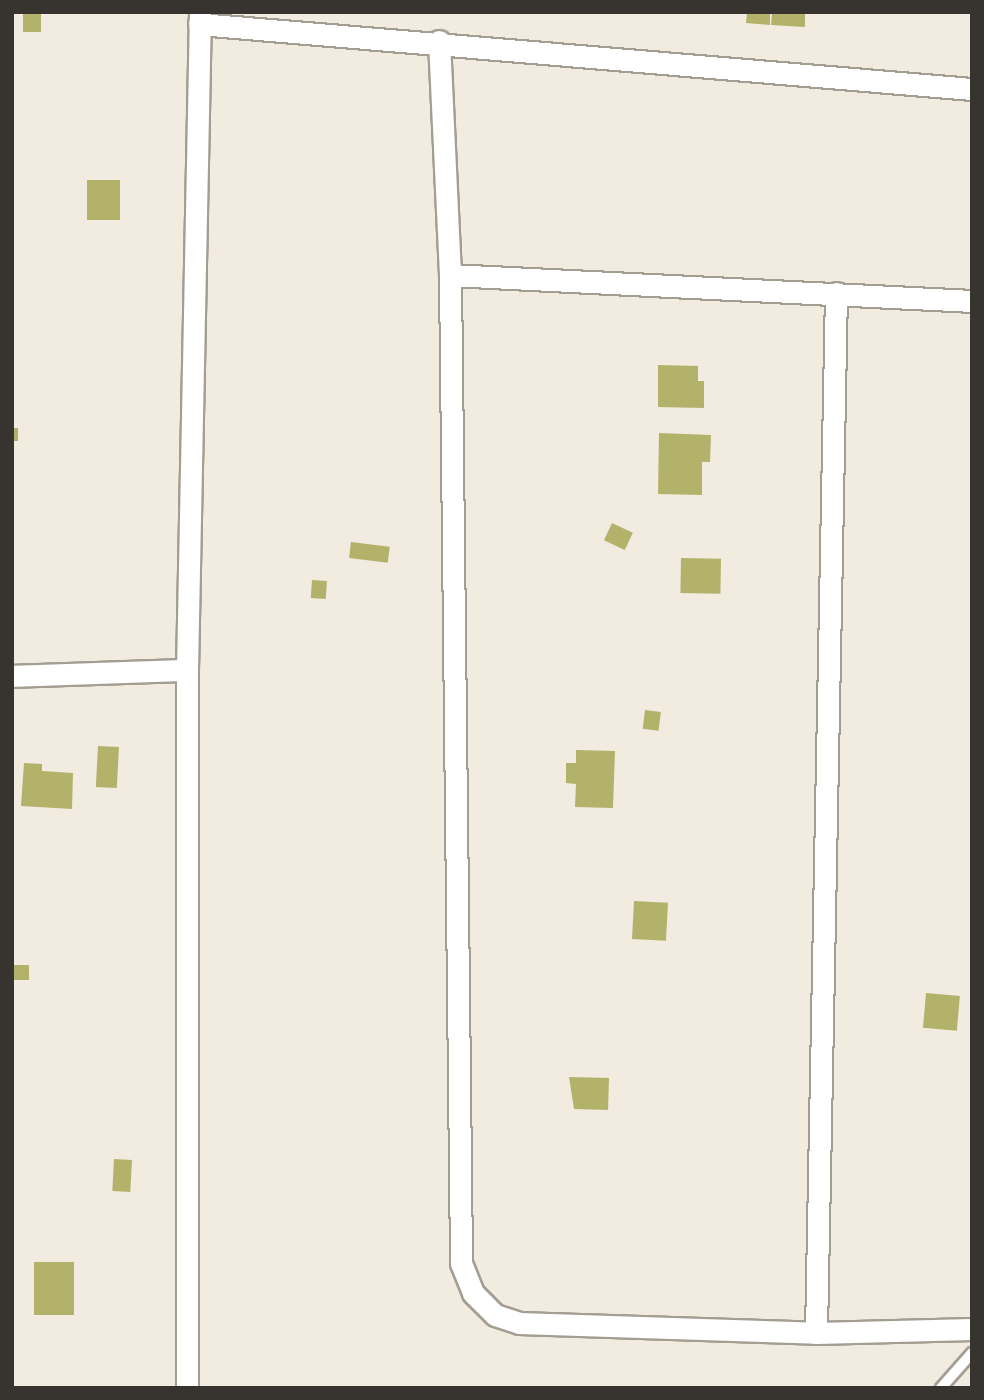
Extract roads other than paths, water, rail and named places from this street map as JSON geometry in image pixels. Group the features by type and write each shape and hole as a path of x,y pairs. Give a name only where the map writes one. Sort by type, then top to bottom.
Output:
{"street":[{"path":"187,1388 187,670 199,18 972,89"},
{"path":"439,41 450,275 461,1263 480,1305 519,1323 816,1334 972,1329"},
{"path":"450,275 972,301"},
{"path":"816,1334 836,293"},
{"path":"12,676 187,670"}],"lane":[{"path":"941,1388 972,1353"}]}
